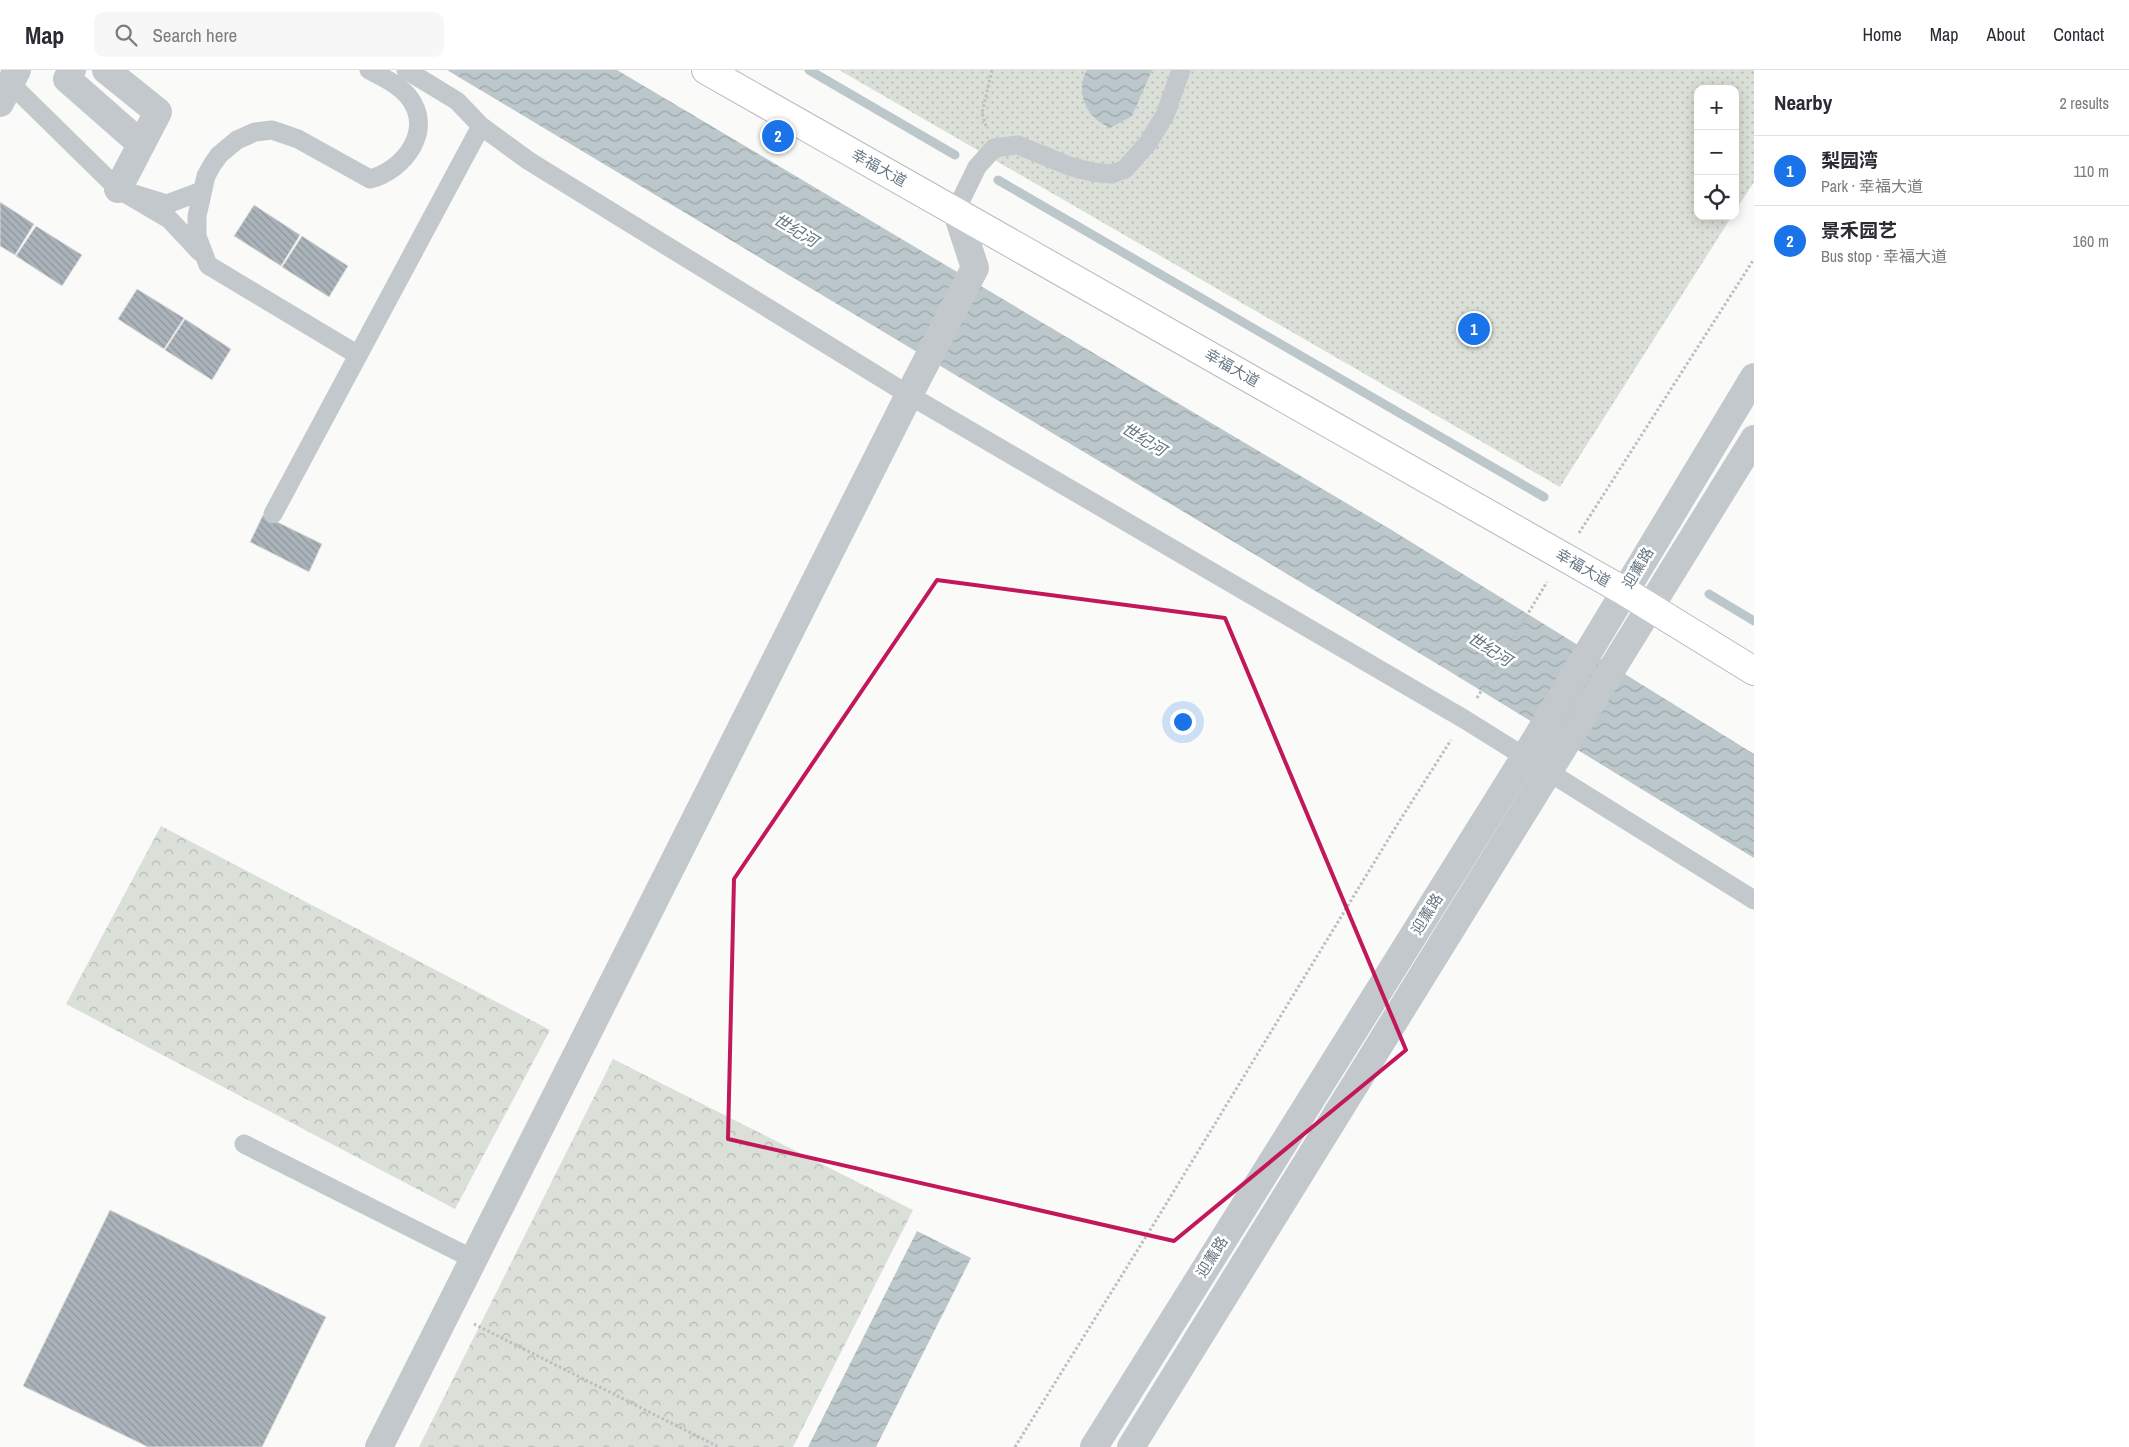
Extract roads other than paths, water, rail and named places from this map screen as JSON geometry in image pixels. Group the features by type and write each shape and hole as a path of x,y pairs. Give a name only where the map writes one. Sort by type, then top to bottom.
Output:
{"main road":[{"name":"幸福大道","path":"706,70 956,210 1624,591 1754,671"}],"street":[{"path":"72,70 67,79 141,144"},
{"path":"106,70 158,112 118,189"},
{"path":"378,1447 913,387 975,268 956,210"},
{"name":"迎薰路","path":"1094,1447 1530,748 1754,377"},
{"name":"迎薰路","path":"1131,1447 1754,439"}],"lane":[{"path":"358,355 208,265 196,236 197,216 206,176 219,155 238,140 254,132 272,130 298,139 370,179 393,169 404,161 412,149 418,123 416,112 409,97 401,89 369,70"},
{"path":"406,70 457,101 481,126 529,161 1468,713 1555,762 1754,900"},
{"path":"956,210 977,167 994,148 1018,145 1069,166 1092,172 1112,174 1125,170 1148,143 1165,115 1181,70"},
{"path":"9,85 118,189 169,219 204,257"},
{"path":"273,514 481,126"},
{"path":"118,189 167,204 202,191"},
{"path":"244,1144 473,1259"}],"water":[{"name":"世纪河","path":"447,70 617,70 1390,529 1754,754 1754,858 1444,668"},
{"path":"1087,70 1152,70 1132,116 1110,128 1096,119 1084,101 1082,88"},
{"path":"917,1231 971,1258 876,1447 808,1447"}],"waterway":[{"path":"809,70 955,155"},
{"path":"998,180 1544,497"},
{"path":"1709,594 1754,621"}],"place":[{"name":"景禾园艺","path":"778,136"},
{"name":"梨园湾","path":"1474,329"}]}
